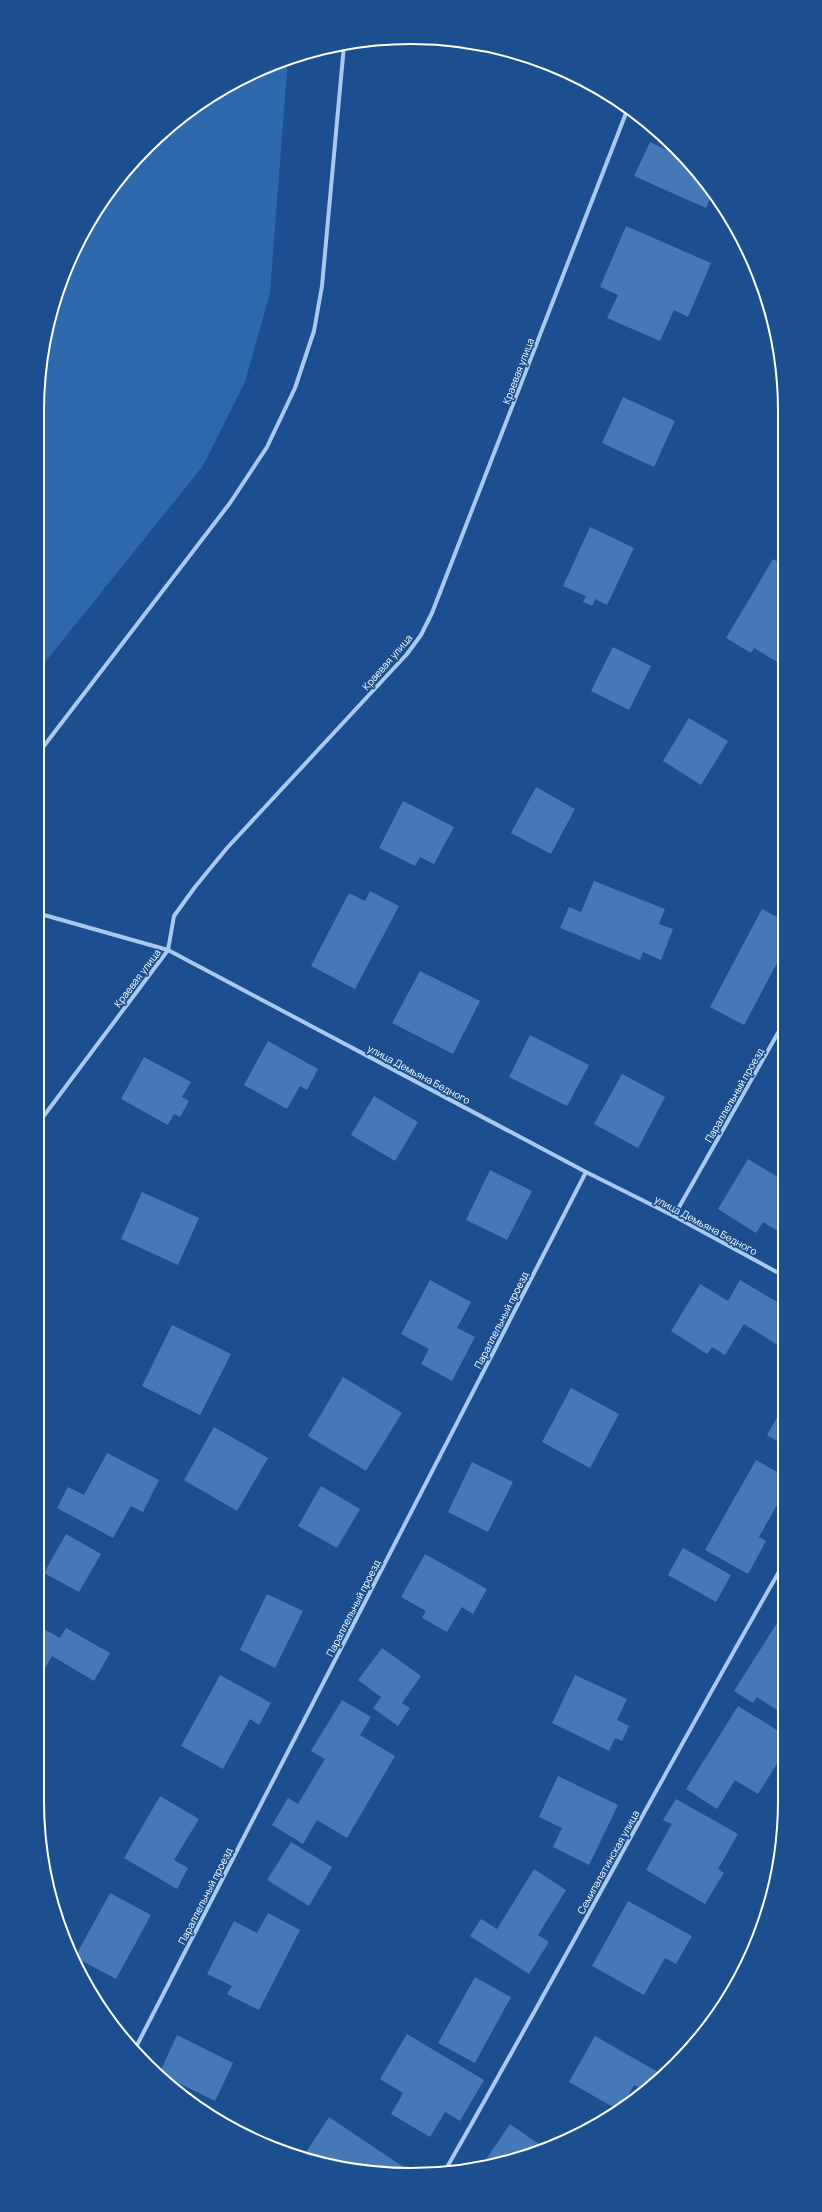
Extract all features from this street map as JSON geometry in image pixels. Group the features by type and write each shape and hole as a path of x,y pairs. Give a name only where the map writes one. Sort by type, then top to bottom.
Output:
{"street":[{"path":"44,746 226,510 267,447 289,402 306,358 319,308 343,50"},
{"name":"Краевая улица","path":"44,1116 168,950 174,916 195,887 227,848 408,654 421,635 432,613 626,114"},
{"name":"улица Демьяна Бедного","path":"44,915 168,950 586,1172 674,1216 778,1273"},
{"name":"Параллельный проезд","path":"674,1216 778,1033"},
{"name":"Параллельный проезд","path":"137,2045 586,1172"},
{"name":"Семипалатинская улица","path":"448,2166 501,2073 712,1687 778,1573"}],"shaded area":[{"path":"287,65 270,293 245,382 203,466 44,663 45,387 51,339 63,293 93,227 120,188 151,151 207,106 249,82"}],"building":[{"path":"650,142 672,153 710,199 706,208 634,176"},
{"path":"626,226 711,263 688,317 674,310 660,341 607,318 618,295 600,287"},
{"path":"623,397 675,421 654,467 602,443"},
{"path":"590,527 634,548 607,605 595,599 592,606 583,602 586,596 563,586"},
{"path":"773,559 778,562 778,663 754,648 751,653 726,638"},
{"path":"613,647 651,666 629,710 591,691"},
{"path":"689,718 728,741 701,785 663,761"},
{"path":"536,787 575,809 551,854 511,833"},
{"path":"403,801 454,827 434,864 420,857 415,866 379,848"},
{"path":"594,881 665,909 659,924 673,929 661,960 643,952 640,960 560,928 569,907 581,912"},
{"path":"370,891 399,906 355,989 311,966 349,893 365,901"},
{"path":"762,909 778,917 778,961 744,1025 710,1007"},
{"path":"420,971 480,1001 453,1054 392,1023"},
{"path":"530,1035 589,1065 567,1106 509,1077"},
{"path":"268,1041 318,1069 307,1090 300,1086 287,1109 244,1085"},
{"path":"144,1057 191,1082 182,1097 189,1101 180,1117 174,1114 168,1125 121,1099"},
{"path":"622,1074 665,1097 638,1148 594,1124"},
{"path":"374,1096 418,1122 395,1161 351,1135"},
{"path":"748,1159 778,1177 778,1231 763,1222 756,1233 718,1209"},
{"path":"490,1170 532,1191 507,1240 466,1220"},
{"path":"142,1192 199,1218 178,1265 121,1239"},
{"path":"430,1280 471,1302 457,1328 475,1337 452,1381 421,1364 429,1349 401,1334"},
{"path":"740,1280 778,1302 778,1345 744,1324 725,1355 712,1347 707,1354 671,1331 700,1284 728,1301"},
{"path":"172,1325 231,1354 200,1415 142,1386"},
{"path":"343,1377 402,1413 366,1471 308,1436"},
{"path":"571,1388 619,1414 590,1468 542,1442"},
{"path":"778,1416 778,1441 767,1435"},
{"path":"214,1427 268,1458 237,1511 184,1480"},
{"path":"107,1453 159,1480 143,1512 131,1506 113,1538 57,1508 68,1487 84,1495"},
{"path":"756,1460 778,1473 778,1503 759,1537 766,1541 748,1574 705,1550"},
{"path":"472,1462 513,1482 488,1532 448,1512"},
{"path":"321,1486 360,1509 337,1548 298,1526"},
{"path":"66,1534 101,1554 79,1592 44,1573"},
{"path":"683,1548 731,1575 716,1602 668,1575"},
{"path":"425,1554 487,1589 473,1614 462,1607 447,1632 422,1618 426,1611 401,1597"},
{"path":"267,1594 303,1611 275,1668 240,1650"},
{"path":"778,1624 778,1710 757,1697 753,1703 734,1691"},
{"path":"66,1628 110,1653 94,1681 52,1656 44,1670 44,1629 60,1638"},
{"path":"382,1648 421,1676 402,1703 410,1708 398,1726 373,1708 381,1697 358,1680"},
{"path":"220,1675 271,1703 259,1725 250,1719 223,1769 181,1746"},
{"path":"575,1675 627,1699 617,1720 629,1726 622,1741 615,1738 609,1751 552,1723"},
{"path":"342,1700 371,1717 360,1735 395,1756 347,1838 317,1820 303,1844 272,1825 288,1798 298,1804 325,1759 311,1751"},
{"path":"738,1706 778,1731 778,1762 758,1794 735,1780 717,1809 686,1789"},
{"path":"558,1776 618,1805 589,1865 553,1847 562,1828 539,1817"},
{"path":"160,1796 199,1819 174,1860 188,1868 177,1889 124,1858"},
{"path":"676,1799 738,1834 718,1869 724,1873 705,1904 646,1870 672,1824 663,1820"},
{"path":"291,1842 332,1867 309,1906 267,1880"},
{"path":"534,1869 566,1890 538,1935 549,1942 529,1974 470,1936 481,1919 497,1929"},
{"path":"110,1893 151,1915 116,1979 81,1960 77,1953"},
{"path":"628,1901 692,1936 676,1964 665,1958 644,1995 592,1966"},
{"path":"268,1913 300,1930 259,2010 227,1994 232,1986 207,1974 234,1921 257,1933"},
{"path":"475,1977 511,1997 475,2063 438,2043"},
{"path":"407,2034 484,2080 460,2121 445,2112 430,2137 391,2114 403,2093 380,2079"},
{"path":"177,2035 233,2063 215,2101 174,2081 161,2070"},
{"path":"595,2036 658,2072 639,2088 634,2085 628,2097 613,2107 569,2082"},
{"path":"329,2117 405,2168 363,2165 339,2161 306,2152"},
{"path":"510,2124 540,2145 529,2149 485,2160"}]}
